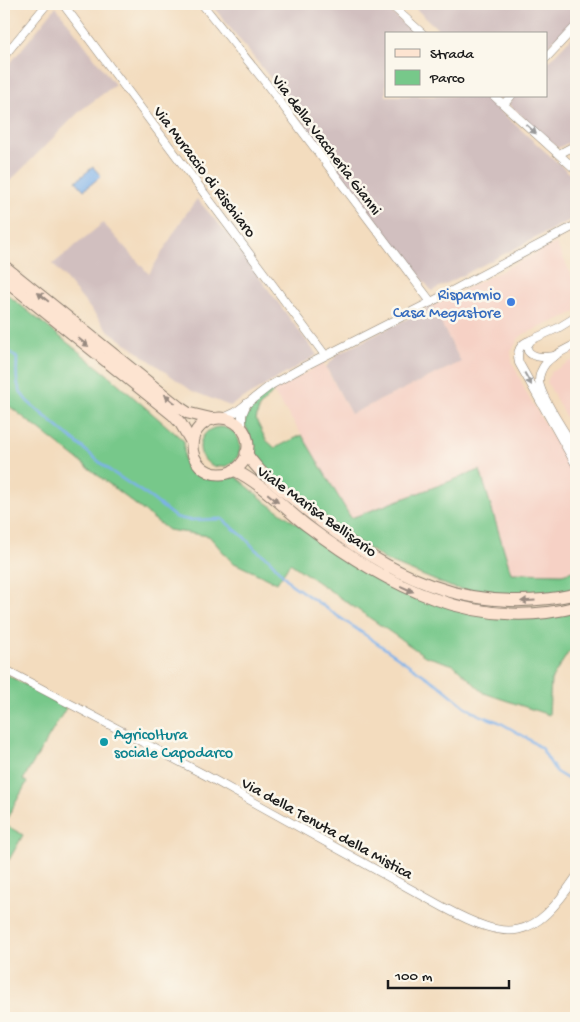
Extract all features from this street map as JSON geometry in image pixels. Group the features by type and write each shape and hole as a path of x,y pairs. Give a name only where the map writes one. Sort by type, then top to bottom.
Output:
{"main road":[{"path":"4,266 179,407 188,413 217,419 236,424 246,437 246,453 244,460 234,470 225,474 208,472 195,460 192,452 194,434 205,422 217,419"},
{"path":"4,279 173,415 181,424 192,443"},
{"name":"Viale Marisa Bellisario","path":"246,453 260,471 334,531 378,560 416,580 455,593 490,600 526,601 576,594"},
{"name":"Viale Marisa Bellisario","path":"234,470 249,478 303,523 332,544 369,568 406,588 436,600 479,611 528,615 576,608"}],"street":[{"path":"4,56 47,4"},
{"name":"Via Muraccio di Rischiaro","path":"63,4 325,355"},
{"name":"Via della Vaccheria Gianni","path":"202,4 265,82 431,302"},
{"path":"390,4 421,32"},
{"path":"548,56 576,26"},
{"path":"496,98 576,170"},
{"path":"504,104 509,98"},
{"path":"559,154 576,145"},
{"path":"217,419 236,412 271,385 325,355 431,302 576,225"},
{"path":"576,317 521,346 518,352 518,359 576,465"},
{"path":"531,340 527,349 531,355 556,356"},
{"path":"576,344 549,360 540,376 540,384 547,401 576,450"},
{"path":"242,430 242,415 247,403"},
{"name":"Via della Tenuta della Mistica","path":"4,669 198,771 476,923 502,930 528,928 557,903 576,877"}],"shaded area":[{"path":"211,4 382,4 413,32 385,32 385,98 485,98 576,179 576,217 432,291 388,239 283,94"},
{"path":"399,4 576,4 576,19 548,46 548,32 441,32 415,8 404,8"},
{"path":"56,7 115,85 81,110 5,186 4,71"},
{"path":"576,33 576,139 558,148 508,104 513,98 548,98 548,62"},
{"path":"197,199 224,230 317,355 230,406 192,391 109,331 53,264 103,223 149,274 183,218"},
{"path":"556,243 576,285 576,312 524,334 519,338 511,352 512,361 527,394 576,476 576,570 562,574 511,574 480,470 351,518 302,435 273,392 323,363 351,414 461,362 432,306"},
{"path":"432,306 461,362 351,414 326,367 338,354"},
{"path":"576,349 576,437 547,382 551,372 575,359 572,352"}],"green space":[{"path":"4,292 108,375 184,441 184,461 206,479 234,475 267,503 386,586 476,615 576,611 576,646 568,653 551,680 549,715 484,693 454,665 425,656 290,563 277,583 232,562 209,536 168,530 4,402"},
{"path":"272,389 273,392 259,408 256,420 266,440 275,448 302,435 351,518 480,470 511,573 562,574 576,570 576,590 553,593 484,594 451,587 387,561 320,516 254,460 249,434 245,425 246,418 256,401"},
{"path":"220,427 234,433 240,447 234,461 220,467 206,461 200,447 206,433"},
{"path":"4,673 66,708 23,780 27,782 4,824"},
{"path":"4,824 23,835 9,860 4,857"}],"water":[{"path":"93,167 101,176 84,190 76,181"}],"waterway":[{"path":"4,348 17,358 17,382 28,402 109,470 151,498 175,517 188,520 222,519 244,537 256,550 269,559 291,584 444,689 467,708 479,715 499,722 527,738 542,749 556,772 576,784"}],"place":[{"name":"Risparmio Casa Megastore","path":"511,302"},
{"name":"Agricoltura sociale Capodarco","path":"104,742"}]}
